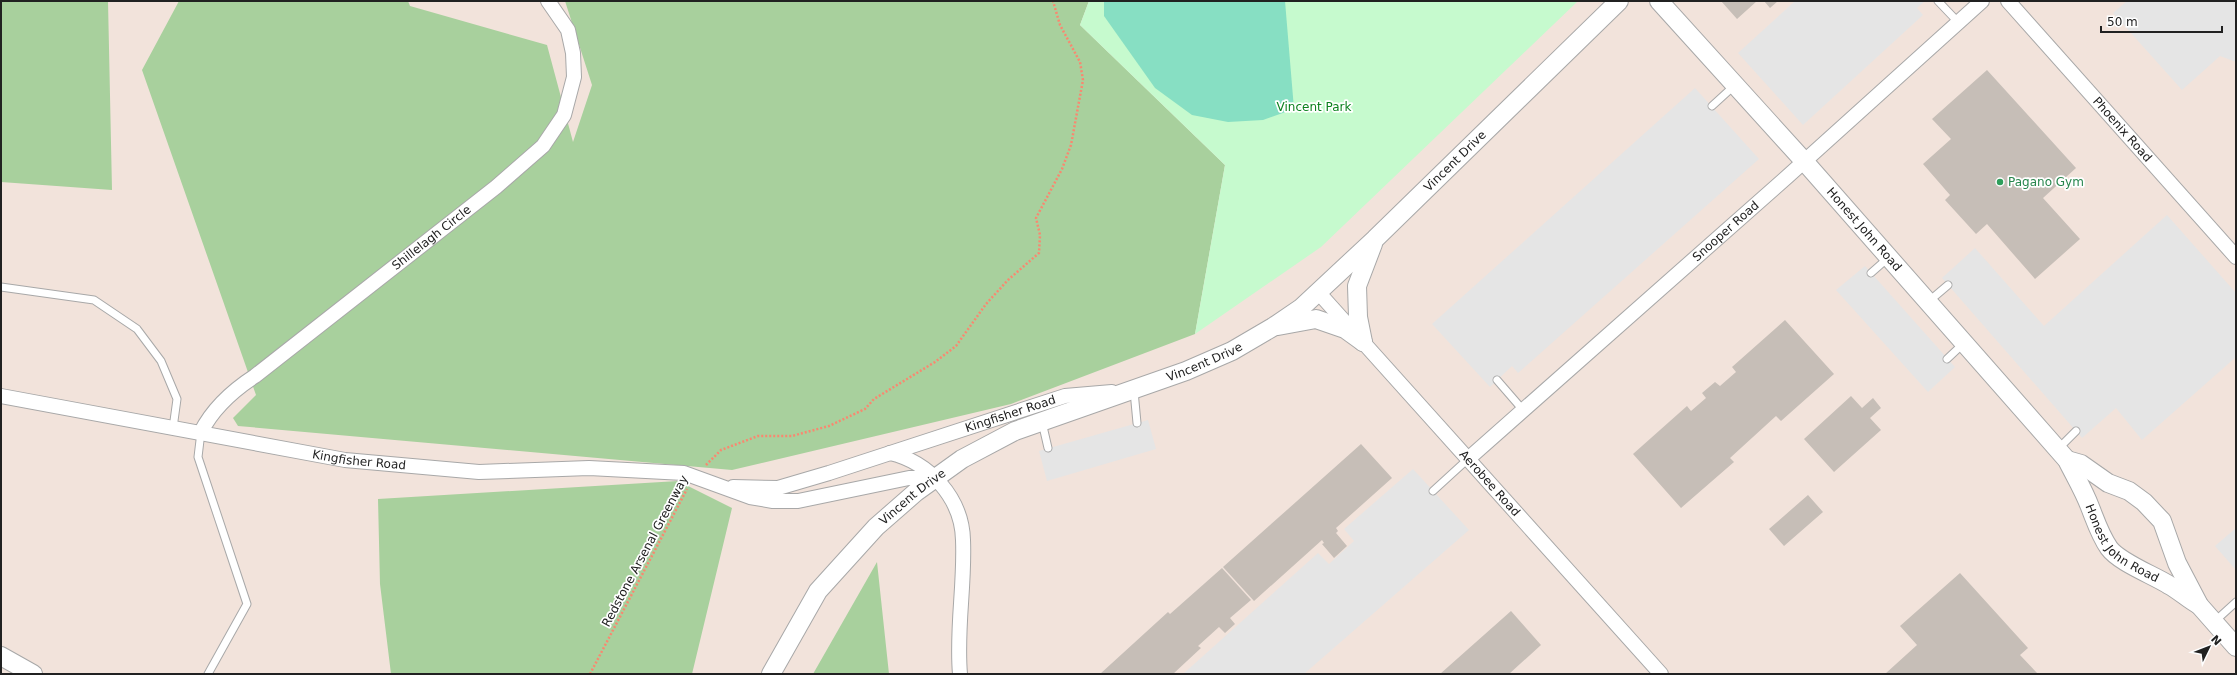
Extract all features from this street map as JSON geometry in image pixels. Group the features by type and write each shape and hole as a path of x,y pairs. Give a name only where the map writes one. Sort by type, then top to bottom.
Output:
{"street":[{"name":"Shillelagh Circle","path":"201,432 210,415 236,388 255,376 483,197 543,146 564,115 574,78 573,53 568,30 548,1"},
{"name":"Vincent Drive","path":"771,674 818,591 876,527 906,500 935,478 983,446 1015,431 1134,391 1232,351 1273,328 1301,308 1375,239 1619,1"},
{"name":"Honest John Road","path":"1659,1 1804,162 2062,455 2090,506 2098,530 2110,550 2121,559 2147,571 2171,586 2185,598 2199,605"},
{"name":"Snooper Road","path":"1468,459 1804,162 1982,1"},
{"name":"Phoenix Road","path":"2008,1 2236,257"},
{"path":"1363,342 1358,317 1358,286 1375,239"},
{"name":"Aerobee Road","path":"1318,292 1661,674"},
{"path":"1273,328 1316,319 1345,329 1363,342"},
{"name":"Kingfisher Road","path":"721,486 778,488 1065,396 1134,391"},
{"name":"Kingfisher Road","path":"1,396 346,460 479,472 589,468 684,473 750,497 773,501 798,502 903,479 935,478"},
{"path":"890,453 903,456 919,464 935,478 951,497 963,539 958,649 960,674"},
{"name":"Honest John Road","path":"2062,455 2081,464 2108,482 2129,491 2144,502 2162,521 2177,564 2199,605 2236,647"},
{"path":"1,656 33,674"}],"lane":[{"path":"1938,1 1958,22"},
{"path":"1712,106 1735,85"},
{"path":"1871,274 1888,258"},
{"path":"1928,303 1948,285"},
{"path":"1,287 94,300 138,329 161,361 177,399 173,428"},
{"path":"1947,358 1964,343"},
{"path":"1497,380 1523,410"},
{"path":"1134,391 1137,423"},
{"path":"1042,422 1048,448"},
{"path":"2062,455 2076,431"},
{"path":"201,432 198,457 247,604 208,674"},
{"path":"1433,492 1468,459"},
{"path":"2214,622 2236,602"}],"path":[{"name":"Redstone Arsenal Greenway","path":"590,674 694,476 721,450 758,436 792,436 829,426 865,409 874,399 935,362 956,346 986,304 1008,280 1039,252 1040,234 1036,218 1062,170 1067,157 1084,80 1080,62 1060,25 1053,1"}],"shaded area":[{"path":"1,1 2236,1 2236,674 1,674"},
{"path":"1795,1 1925,1 1917,8 1923,15 1803,125 1738,53"},
{"path":"2127,1 2236,1 2236,62 2220,56 2182,90 2113,13"},
{"path":"1695,88 1759,159 1518,373 1512,366 1490,387 1432,324"},
{"path":"2167,215 2236,293 2236,357 2142,440 2116,408 2082,438 1942,278 1975,248 2044,326"},
{"path":"1865,266 1955,367 1928,392 1836,290"},
{"path":"1148,420 1156,449 1047,481 1039,451"},
{"path":"1413,469 1469,530 1304,674 1183,674 1318,553 1329,564 1354,541 1344,529"},
{"path":"2236,528 2236,570 2215,546"}],"green space":[{"path":"1,1 108,1 112,190 1,182"},
{"path":"179,1 408,1 410,6 547,45 573,142 592,85 565,1 1089,1 1080,25 1225,165 1195,334 1011,404 732,470 238,426 233,418 256,395 142,70"},
{"name":"Vincent Park","path":"1089,1 1578,1 1321,247 1195,334 1225,165 1080,25"},
{"path":"1104,1 1285,1 1294,109 1263,120 1228,122 1192,115 1155,88 1104,16"},
{"path":"678,481 732,508 692,674 391,674 380,584 378,499"},
{"path":"877,562 889,674 813,674"}],"building":[{"path":"1721,1 1757,1 1737,19"},
{"path":"1764,1 1778,1 1770,8"},
{"name":"Pagano Gym","path":"1987,70 2076,168 2043,198 2080,239 2035,279 1987,224 1976,234 1945,200 1950,195 1923,164 1951,139 1932,119"},
{"path":"1785,320 1834,374 1781,421 1776,416 1730,458 1734,462 1681,508 1633,454 1687,406 1691,411 1706,398 1702,393 1715,382 1720,386 1736,372 1732,367"},
{"path":"1851,396 1862,408 1873,398 1881,408 1870,418 1881,430 1834,472 1804,439"},
{"path":"1361,444 1392,478 1336,528 1338,531 1336,533 1347,546 1334,558 1322,544 1324,543 1322,540 1254,601 1223,567"},
{"path":"1808,495 1823,512 1784,546 1769,529"},
{"path":"1222,568 1251,600 1230,618 1235,624 1225,633 1219,627 1198,646 1201,648 1173,674 1100,674 1168,612 1170,614"},
{"path":"1960,573 2028,648 2020,655 2038,674 1885,674 1917,645 1900,626"},
{"path":"1511,611 1541,645 1509,674 1440,674"}],"place":[{"name":"Pagano Gym","path":"2000,182"}]}
